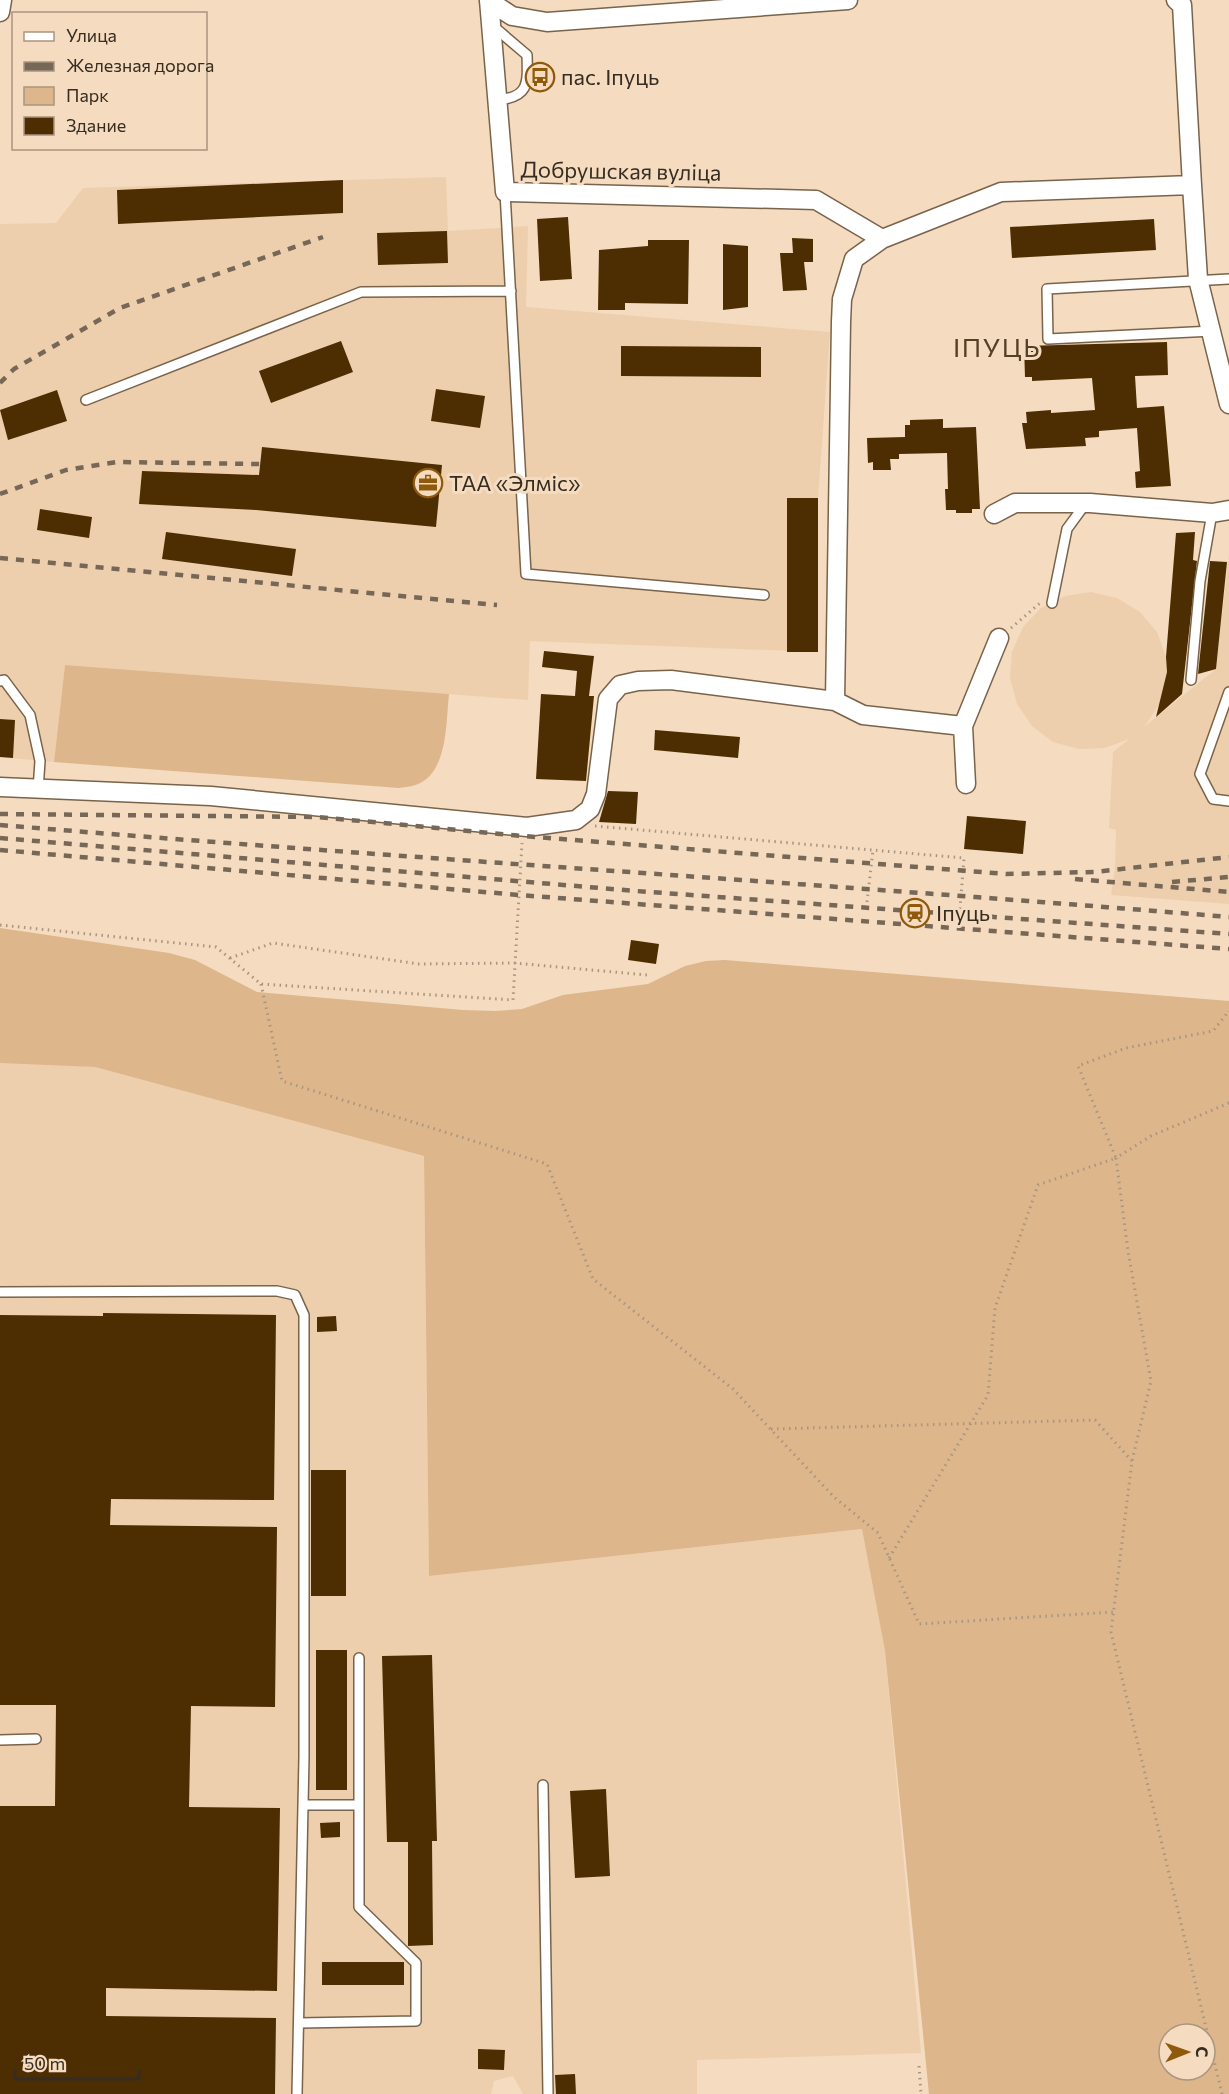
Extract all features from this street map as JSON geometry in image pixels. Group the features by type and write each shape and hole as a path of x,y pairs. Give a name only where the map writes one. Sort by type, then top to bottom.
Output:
{"street":[{"path":"0,12 2,0"},
{"path":"489,0 512,16 547,22 848,0"},
{"name":"Добрушская вуліца","path":"489,0 505,192 816,200 882,239"},
{"path":"1176,0 1182,5 1198,279 1213,331 1229,404"},
{"path":"835,701 842,299 854,259 882,239 1001,192 1192,185"},
{"path":"994,514 1016,503 1086,503 1220,511"},
{"path":"966,784 963,726 999,638"},
{"path":"0,788 211,796 527,826 576,820 590,809 596,794 608,699 620,685 638,681 671,680 835,701 863,715 963,726"}],"lane":[{"path":"491,25 527,55 528,77 525,90 513,99 496,100"},
{"path":"505,192 526,574 764,595"},
{"path":"1213,331 1048,339 1047,289 1229,279"},
{"path":"86,400 361,292 511,291"},
{"path":"1052,603 1067,529 1086,503"},
{"path":"1191,680 1200,581 1220,511"},
{"path":"0,681 4,680 30,715 40,761 38,790"},
{"path":"1229,692 1200,774 1213,799 1229,801"},
{"path":"0,1292 277,1291 295,1295 304,1315 303,1804 297,2094"},
{"path":"299,2023 416,2021 416,1963 359,1907 359,1658"},
{"path":"0,1740 36,1739"},
{"path":"543,1785 548,2094"},
{"path":"303,1804 359,1805"}],"path":[{"path":"999,638 1054,590"},
{"path":"576,820 597,827 964,858 960,909"},
{"path":"0,925 216,947 261,984 513,1000 522,846 527,826"},
{"path":"867,902 873,850"},
{"path":"230,958 273,943 419,964 514,963 647,975"},
{"path":"261,984 282,1081 548,1164 593,1279 733,1389 834,1497 878,1533 919,1624 1114,1612"},
{"path":"1222,2094 1111,1632 1132,1461 1151,1381 1128,1251 1116,1158 1078,1066 1126,1048 1213,1031 1229,1011"},
{"path":"889,1558 988,1395 995,1308 1038,1185 1116,1158 1151,1136 1229,1102"},
{"path":"771,1429 1095,1420 1132,1461"},
{"path":"920,2066 921,2094"}],"shaded area":[{"path":"446,177 448,231 528,226 526,307 830,332 818,498 818,652 530,641 528,700 65,665 54,762 0,757 0,224 56,223 83,188"},
{"path":"1229,553 1229,904 1111,895 1115,869 1116,830 1109,828 1113,752 1129,739 1105,748 1079,749 1053,742 1032,726 1017,704 1010,678 1012,652 1023,627 1041,608 1065,596 1091,592 1117,598 1140,612 1157,632 1166,657 1167,672 1160,703 1145,726 1216,669"},
{"path":"0,1061 95,1067 424,1156 429,1576 862,1529 885,1651 921,2053 697,2060 697,2094 523,2094 513,2076 494,2081 491,2094 0,2094"}],"green space":[{"path":"65,665 449,694 444,742 437,766 431,775 420,783 399,788 54,762"},
{"path":"0,928 169,953 195,960 257,992 463,1010 522,1009 563,995 648,984 685,966 706,961 725,960 1229,1001 1229,2094 929,2094 885,1651 862,1529 429,1576 424,1156 95,1067 0,1063"}],"building":[{"path":"343,180 343,213 118,224 117,190"},
{"path":"568,217 572,279 540,281 537,219"},
{"path":"1154,219 1156,250 1012,258 1010,227"},
{"path":"447,231 448,263 378,265 377,233"},
{"path":"792,238 813,239 813,262 804,262 807,290 783,291 780,253 793,253"},
{"path":"648,240 689,240 688,304 625,303 625,310 598,310 599,250 648,246"},
{"path":"723,244 748,246 748,307 723,310"},
{"path":"341,341 353,372 271,403 259,371"},
{"path":"1167,342 1168,375 1135,376 1137,408 1164,406 1171,486 1136,488 1135,472 1140,471 1137,428 1099,431 1099,437 1085,438 1086,446 1026,449 1022,423 1027,423 1026,412 1095,410 1092,378 1032,381 1032,377 1025,377 1024,346"},
{"path":"621,346 761,347 761,377 621,376"},
{"path":"436,389 485,396 480,428 431,421"},
{"path":"57,390 67,421 8,440 0,410"},
{"path":"943,419 943,428 976,427 980,509 972,509 972,513 956,513 956,510 946,510 947,453 899,454 899,459 890,459 891,470 873,470 873,462 868,463 867,438 905,437 905,425 910,425 910,420"},
{"path":"262,447 442,465 436,527 256,510 139,504 142,471 259,475"},
{"path":"787,498 818,498 818,652 787,652"},
{"path":"40,509 92,517 89,538 37,530"},
{"path":"166,532 296,549 292,576 162,559"},
{"path":"1195,532 1193,560 1197,561 1182,694 1156,717 1167,672 1166,657 1176,533"},
{"path":"1210,561 1227,562 1216,669 1198,674"},
{"path":"544,651 594,656 589,696 594,696 586,781 536,779 541,694 575,696 577,671 542,667"},
{"path":"0,719 15,720 13,758 0,757"},
{"path":"655,730 740,737 738,758 654,750"},
{"path":"608,791 638,792 636,824 599,822"},
{"name":"Іпуць","path":"967,816 1026,821 1023,854 964,849"},
{"path":"631,940 659,944 656,964 628,960"},
{"path":"103,1313 276,1315 274,1500 111,1499 110,1525 277,1527 275,1707 191,1706 189,1807 280,1808 277,1991 106,1988 106,2016 276,2018 275,2094 0,2094 0,1806 55,1806 56,1705 0,1705 0,1315 103,1316"},
{"path":"336,1316 337,1331 317,1332 317,1317"},
{"path":"311,1470 346,1470 346,1596 311,1596"},
{"path":"316,1650 347,1650 347,1790 316,1790"},
{"path":"432,1655 437,1841 432,1841 433,1945 408,1946 408,1842 387,1842 382,1656"},
{"path":"606,1789 610,1876 575,1878 570,1791"},
{"path":"340,1822 340,1837 321,1838 320,1823"},
{"path":"322,1962 404,1962 404,1985 322,1985"},
{"path":"478,2049 505,2050 504,2070 478,2069"},
{"path":"575,2074 576,2094 556,2094 555,2075"}],"railway":[{"path":"0,383 14,369 120,308 323,237"},
{"path":"0,494 66,470 117,462 260,464"},
{"path":"0,558 497,605"},
{"path":"0,814 318,817 523,836 1006,874 1094,872 1229,857"},
{"path":"0,825 1229,917"},
{"path":"0,838 636,891 1229,934"},
{"path":"0,850 519,895 1229,949"},
{"path":"1172,882 1229,877"},
{"path":"1075,879 1229,892"}],"place":[{"name":"пас. Іпуць","path":"540,77"},
{"name":"ТАА «Элміс»","path":"428,483"},
{"name":"Іпуць","path":"915,913"}],"district":[{"name":"ІПУЦЬ","path":"997,348"}]}
